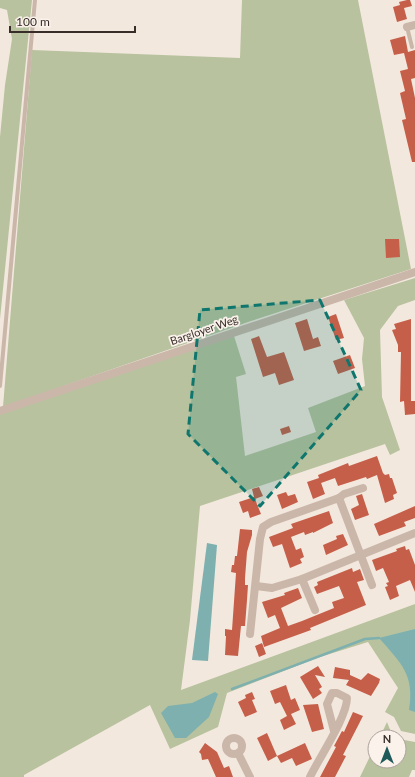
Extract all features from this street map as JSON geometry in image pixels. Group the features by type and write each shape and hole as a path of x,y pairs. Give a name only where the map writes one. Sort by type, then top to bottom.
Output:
{"street":[{"name":"Bargloyer Weg","path":"0,411 275,317 415,272"},
{"path":"250,634 260,539 263,527 270,522 363,488"},
{"path":"339,498 372,585"},
{"path":"256,586 272,588 362,556 415,533"},
{"path":"302,578 315,610"},
{"path":"310,777 334,731"},
{"path":"238,753 250,777"}],"lane":[{"path":"0,386 35,0"},
{"path":"411,26 412,47"}],"highlighted area":[{"path":"320,300 361,390 260,506 188,434 200,310"}],"green space":[{"path":"0,0 32,0 0,319 0,137 5,85 12,39 7,10 0,8"},
{"path":"242,0 358,0 411,269 251,321 3,407 32,50 240,58"},
{"path":"415,278 415,300 398,306 380,330 382,397 400,450 390,455 385,444 200,506 190,620 181,690 415,604 415,734 407,732 407,729 400,729 394,717 385,712 398,688 368,642 320,657 227,693 218,727 170,749 150,705 24,775 24,777 0,777 0,413 234,336 246,374 236,377 245,456 316,432 308,408 365,386 362,359 364,338 344,300"},
{"path":"387,722 390,729 384,729"},
{"path":"407,740 415,742 415,770 412,770 409,777 360,777 367,763 367,769 407,769"}],"water":[{"path":"207,543 217,545 208,661 192,660"},
{"path":"415,629 415,712 409,710 410,688 408,678 400,663 379,638"},
{"path":"215,692 218,694 209,717 186,738 175,738 161,713 168,706 192,703"}],"building":[{"path":"410,0 412,6 404,8 407,19 397,22 393,7 400,5 399,2"},
{"path":"405,36 408,52 415,50 415,78 411,79 415,98 415,162 412,162 402,120 406,119 400,93 405,91 400,71 408,69 404,53 394,55 390,40"},
{"path":"385,239 399,239 400,257 386,258"},
{"path":"336,314 344,338 336,340 328,317"},
{"path":"307,319 313,339 318,337 321,346 304,351 295,323"},
{"path":"411,319 411,401 415,401 415,414 405,415 404,401 400,402 401,352 398,352 398,345 392,330 396,329 394,324"},
{"path":"259,336 267,357 284,352 294,380 279,385 275,373 263,377 251,339"},
{"path":"350,355 355,368 338,374 333,361"},
{"path":"289,426 291,432 282,435 280,429"},
{"path":"377,456 383,473 385,475 389,474 390,478 392,478 397,493 393,495 394,499 385,503 377,475 338,486 335,478 321,483 325,494 313,499 307,482 319,478 318,475 348,463 349,466"},
{"path":"259,487 263,496 255,499 261,514 250,518 248,511 243,513 239,502 254,497 252,489"},
{"path":"286,492 288,496 295,494 298,502 282,509 277,495"},
{"path":"362,494 369,515 355,520 351,509 359,505 356,496"},
{"path":"415,506 415,518 404,522 406,526 379,536 374,524"},
{"path":"329,511 333,523 313,533 305,535 304,532 291,537 296,550 301,548 304,557 300,559 302,563 290,568 282,544 273,547 269,537 293,528 291,524"},
{"path":"240,529 252,530 252,535 247,552 245,578 245,585 248,585 245,626 241,626 238,656 225,655 225,629 232,630 236,573 231,572 232,565 234,565 235,556 237,556"},
{"path":"343,534 348,545 326,555 323,545 337,539 336,536"},
{"path":"405,546 406,550 409,549 415,565 415,592 410,580 396,586 399,596 390,600 385,587 388,586 386,583 389,582 383,568 376,571 372,560 397,551 396,549"},
{"path":"352,568 353,572 360,569 364,580 357,582 366,605 310,628 311,630 264,647 261,636 280,628 275,615 268,618 262,602 285,595 284,593 298,588 302,598 281,608 288,626 302,621 334,608 332,602 344,598 339,586 317,594 314,587 318,585 317,582"},
{"path":"262,643 266,654 259,657 255,646"},
{"path":"318,666 325,677 315,675 322,687 319,689 322,693 313,699 300,677"},
{"path":"335,667 350,670 350,675 361,680 368,673 380,679 379,683 371,696 346,685 349,680 333,678"},
{"path":"286,685 291,700 295,698 300,710 291,714 296,724 284,730 280,720 287,716 280,702 275,704 270,691"},
{"path":"252,692 255,699 252,700 257,712 245,717 238,702 246,698 245,695"},
{"path":"318,704 324,729 312,732 303,705"},
{"path":"353,712 363,716 343,755 346,756 335,777 320,777 336,747 334,746 342,731 344,732"},
{"path":"267,733 277,756 268,761 257,738"},
{"path":"205,743 217,752 224,768 229,766 233,777 216,777 208,759 202,760 199,752"},
{"path":"305,743 312,759 296,766 292,758 281,763 277,756"}],"waterway":[{"path":"232,689 365,639 379,638"}]}
